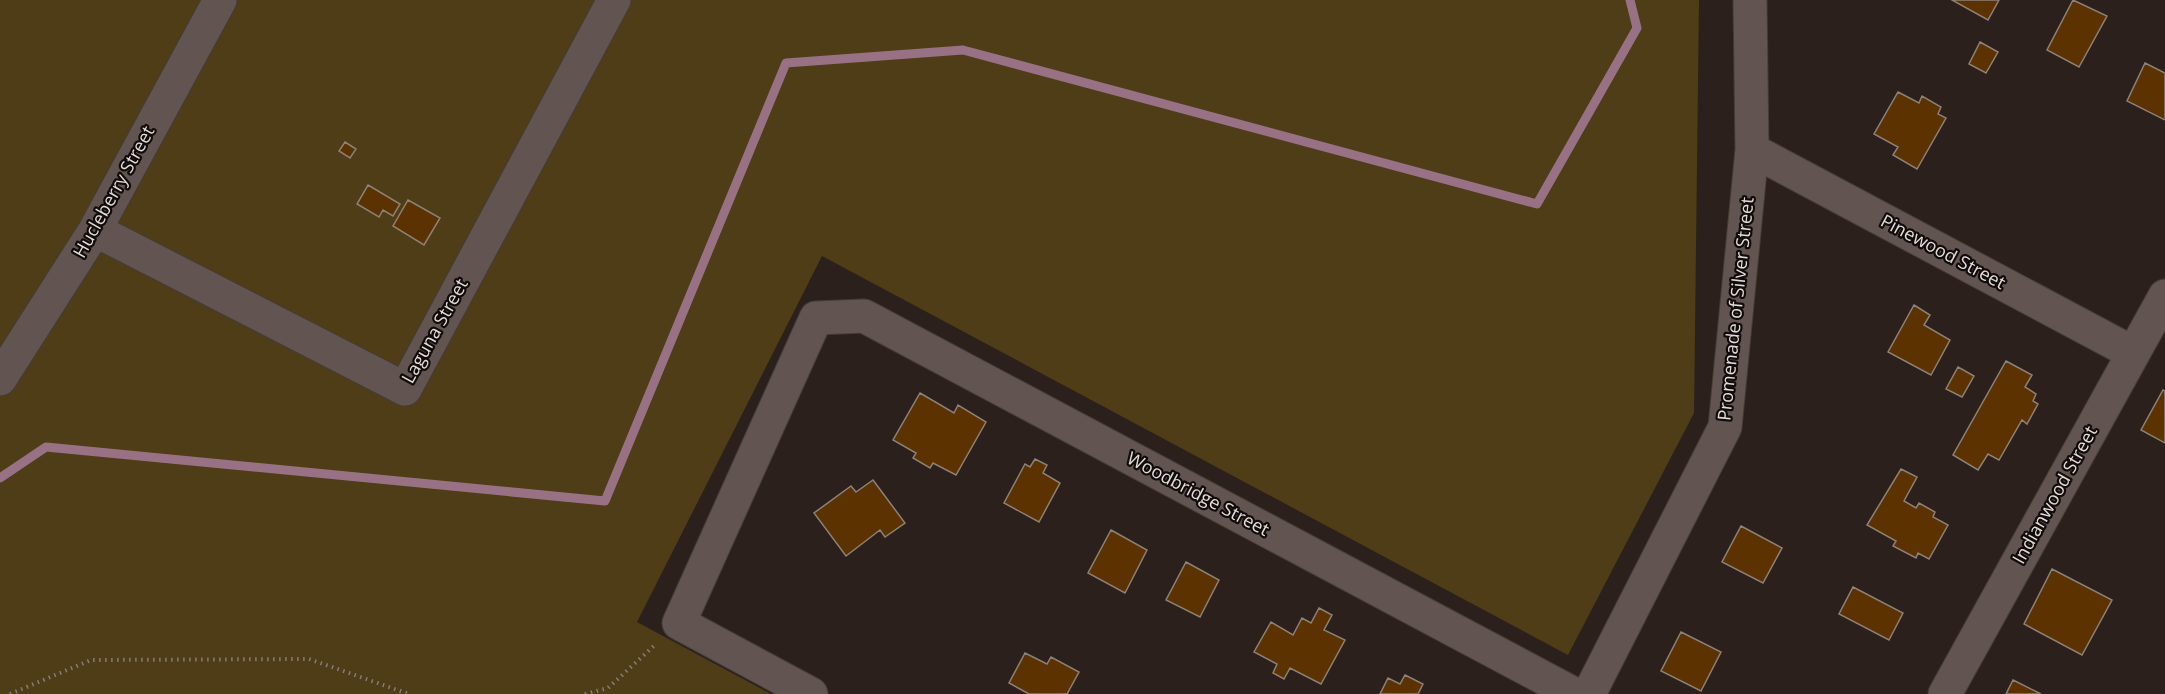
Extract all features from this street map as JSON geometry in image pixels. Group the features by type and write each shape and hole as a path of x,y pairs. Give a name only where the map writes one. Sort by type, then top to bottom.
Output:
{"street":[{"name":"Hucleberry Street","path":"0,379 95,230 220,0"},
{"name":"Laguna Street","path":"95,230 405,389 614,0"},
{"name":"Promenade of Silver Street","path":"1589,694 1725,427 1752,150 1750,0"},
{"name":"Pinewood Street","path":"1752,150 2133,353"},
{"name":"Indianwood Street","path":"1945,694 2165,296"},
{"name":"Woodbridge Street","path":"679,623 816,318 864,316 1574,694"},
{"path":"679,623 811,694"}],"path":[{"path":"585,694 608,688 679,623"},
{"path":"10,694 91,660 309,659 409,694"}],"shaded area":[{"path":"0,0 1699,0 1694,413 1568,655 822,256 637,622 771,694 0,694"}],"building":[{"path":"1952,0 1999,0 1988,20"},
{"path":"2073,0 2107,16 2079,67 2047,50"},
{"path":"1980,42 1998,52 1986,73 1969,64"},
{"path":"2145,63 2165,73 2165,120 2127,101"},
{"path":"1898,92 1919,103 1922,96 1941,107 1938,114 1946,118 1917,169 1893,155 1898,147 1874,134"},
{"path":"345,142 356,149 350,158 339,151"},
{"path":"368,185 400,204 393,216 383,210 379,217 357,204"},
{"path":"408,200 440,218 424,245 393,226"},
{"path":"1914,305 1930,315 1924,325 1950,340 1931,375 1888,352"},
{"path":"2006,361 2032,375 2025,387 2036,394 2033,401 2038,404 2027,424 2022,420 1999,460 1988,454 1978,470 1953,455"},
{"path":"1958,367 1974,376 1962,397 1946,389"},
{"path":"2163,390 2165,391 2165,443 2141,430"},
{"path":"920,393 954,413 958,405 986,422 956,475 933,463 930,468 913,458 916,453 893,440"},
{"path":"1035,459 1047,465 1043,473 1060,483 1039,522 1004,503 1025,464 1030,467"},
{"path":"1901,469 1917,477 1904,501 1916,508 1919,503 1935,512 1933,517 1948,525 1929,559 1918,553 1916,558 1893,546 1896,541 1867,525"},
{"path":"873,480 905,523 885,537 880,530 846,556 814,513 851,486 856,492"},
{"path":"1741,526 1782,548 1763,583 1722,562"},
{"path":"1111,530 1147,550 1125,593 1088,573"},
{"path":"1186,562 1219,580 1200,617 1166,600"},
{"path":"2052,569 2112,600 2082,655 2024,624"},
{"path":"1853,587 1903,613 1889,640 1839,614"},
{"path":"1319,608 1332,615 1324,630 1345,640 1321,684 1290,668 1284,679 1273,673 1277,664 1254,652 1271,622 1293,635 1302,618 1311,623"},
{"path":"1681,632 1721,652 1701,691 1661,671"},
{"path":"1025,653 1047,664 1051,657 1079,672 1067,694 1029,694 1009,683"},
{"path":"1405,675 1423,684 1418,694 1380,694 1388,678 1400,684"},
{"path":"2013,680 2041,694 2006,694"}],"waterway":[{"path":"0,478 46,447 605,501 786,63 963,50 1537,204 1637,28 1630,0"}]}
